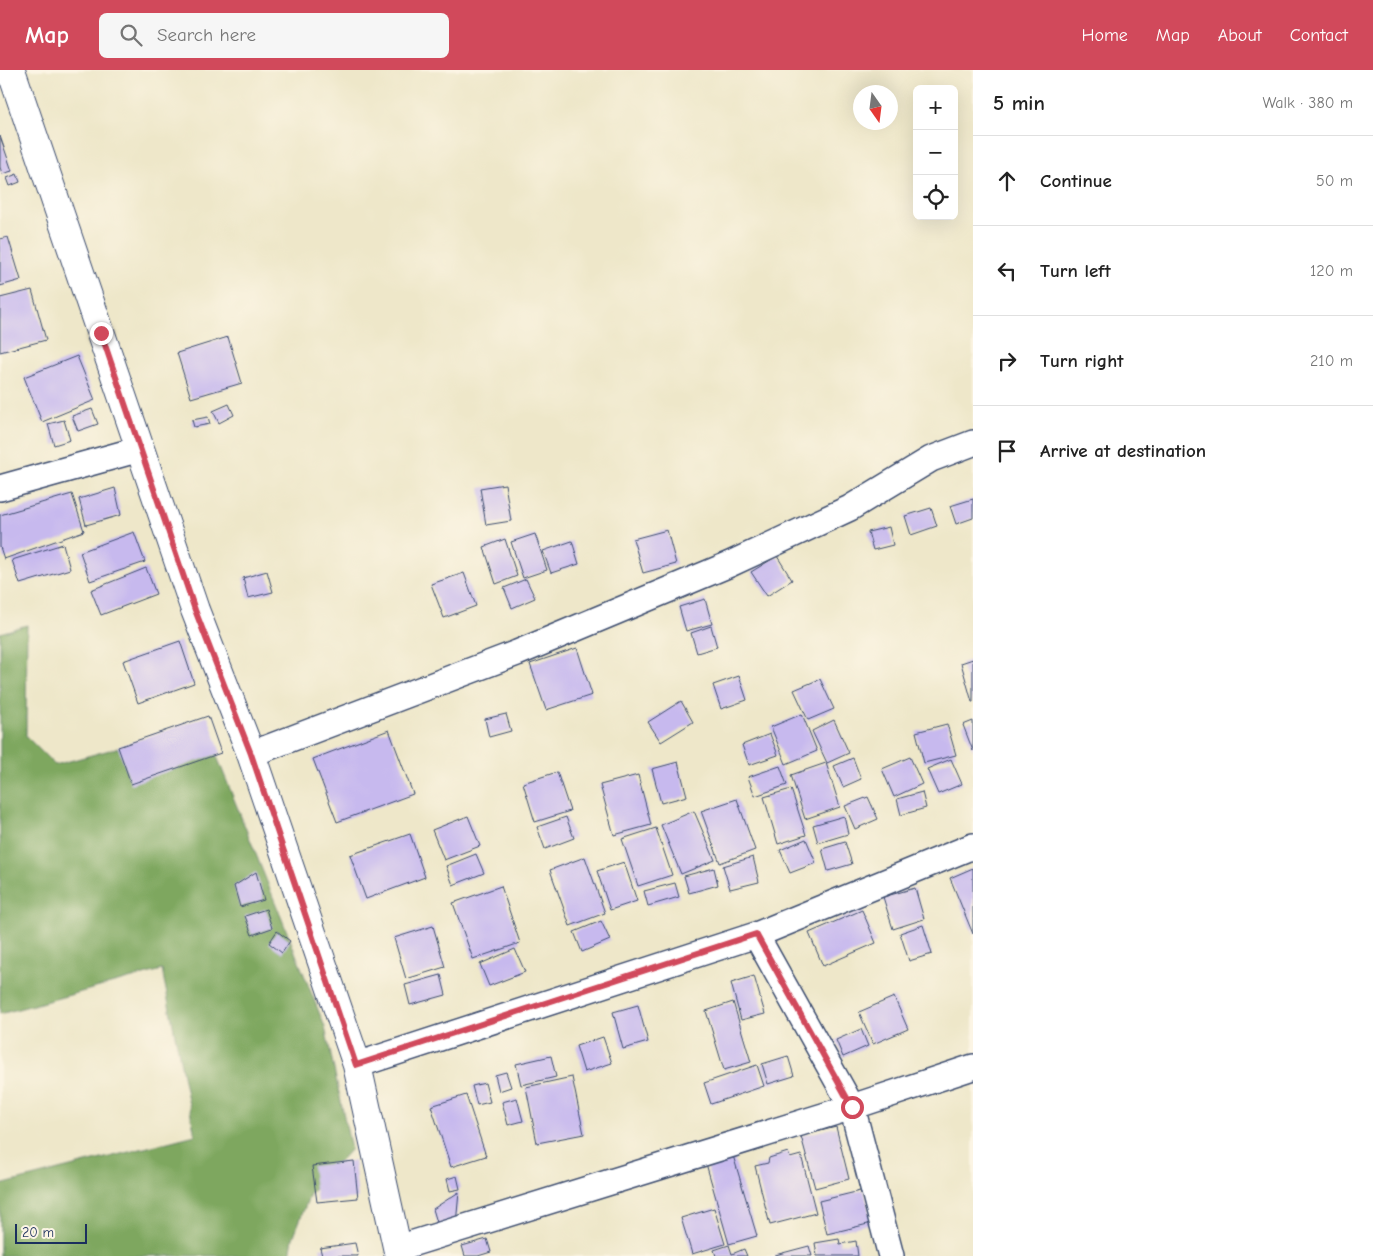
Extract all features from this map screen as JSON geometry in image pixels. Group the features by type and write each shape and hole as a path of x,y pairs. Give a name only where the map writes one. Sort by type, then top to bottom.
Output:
{"main road":[{"path":"12,70 195,610 251,754 356,1065 398,1252"}],"street":[{"path":"251,754 516,654 730,564 850,508 931,458 973,443"},
{"path":"0,488 140,449"},
{"path":"356,1065 756,934 973,846"},
{"path":"756,934 852,1107 891,1256"},
{"path":"398,1252 973,1067"}],"green space":[{"path":"27,625 26,736 55,765 204,724 325,1027 351,1149 310,1194 293,1238 290,1256 0,1256 0,1185 195,1135 162,970 0,1014 0,633"}],"building":[{"path":"0,136 12,171 2,174 0,167"},
{"path":"17,174 20,182 10,186 7,178"},
{"path":"8,237 21,280 0,286 0,239"},
{"path":"32,290 46,340 0,352 0,298"},
{"path":"228,337 242,383 191,398 177,353"},
{"path":"77,356 95,400 42,422 24,377"},
{"path":"229,404 234,415 219,423 213,411"},
{"path":"92,409 98,424 78,431 72,416"},
{"path":"208,417 210,424 194,427 192,420"},
{"path":"64,420 70,440 54,445 48,424"},
{"path":"505,484 511,521 486,525 480,488"},
{"path":"115,488 121,515 86,525 79,499"},
{"path":"72,494 84,531 4,559 0,547 0,515"},
{"path":"973,499 973,518 956,524 950,506"},
{"path":"931,508 937,526 911,535 905,516"},
{"path":"889,527 893,545 873,550 868,532"},
{"path":"667,530 676,564 643,573 633,539"},
{"path":"134,532 145,562 90,581 80,552"},
{"path":"535,534 547,570 523,578 511,542"},
{"path":"505,539 517,576 496,584 484,547"},
{"path":"572,541 579,564 551,573 543,551"},
{"path":"63,544 70,569 20,584 12,560"},
{"path":"777,556 792,580 767,596 751,572"},
{"path":"146,568 156,594 101,615 91,590"},
{"path":"267,571 273,592 248,598 243,578"},
{"path":"464,573 476,606 444,618 431,584"},
{"path":"526,579 535,598 512,608 504,588"},
{"path":"705,599 712,624 686,631 679,607"},
{"path":"711,626 717,647 697,653 691,633"},
{"path":"180,641 194,683 138,703 123,661"},
{"path":"577,648 592,695 546,710 530,664"},
{"path":"973,659 973,702 972,702 961,663"},
{"path":"739,676 747,700 721,709 713,685"},
{"path":"820,679 834,709 808,720 794,690"},
{"path":"681,701 693,722 661,742 648,722"},
{"path":"506,714 511,731 489,737 485,719"},
{"path":"802,714 817,751 786,764 771,727"},
{"path":"208,716 221,753 131,784 118,747"},
{"path":"834,720 849,753 827,763 812,731"},
{"path":"973,721 973,751 963,725"},
{"path":"947,724 956,755 924,763 916,732"},
{"path":"389,730 413,794 337,822 313,759"},
{"path":"770,734 778,755 749,765 742,745"},
{"path":"910,757 922,784 894,797 882,769"},
{"path":"853,758 861,779 843,787 834,766"},
{"path":"951,759 962,784 938,794 927,769"},
{"path":"678,762 687,796 661,803 652,769"},
{"path":"826,763 840,807 805,819 791,775"},
{"path":"780,766 787,785 755,796 748,777"},
{"path":"557,772 570,811 535,822 523,783"},
{"path":"638,775 651,825 614,835 600,785"},
{"path":"791,789 806,835 778,844 764,797"},
{"path":"922,792 926,808 901,815 897,799"},
{"path":"868,797 878,819 855,829 845,806"},
{"path":"737,799 755,850 720,863 701,811"},
{"path":"694,811 715,860 681,874 661,825"},
{"path":"468,816 480,846 444,860 432,830"},
{"path":"844,816 848,834 818,843 813,825"},
{"path":"566,817 574,838 545,849 537,827"},
{"path":"656,828 672,875 638,886 622,839"},
{"path":"410,834 425,877 366,899 350,855"},
{"path":"806,839 816,863 790,873 780,850"},
{"path":"845,842 852,864 828,871 822,849"},
{"path":"476,854 484,873 453,885 446,866"},
{"path":"585,857 605,913 570,926 550,870"},
{"path":"753,857 759,882 730,889 723,866"},
{"path":"624,862 637,901 610,910 597,871"},
{"path":"714,868 718,885 689,893 684,876"},
{"path":"973,868 973,934 950,878"},
{"path":"256,872 264,900 240,907 234,886"},
{"path":"675,883 679,897 648,906 644,891"},
{"path":"501,886 520,943 473,959 453,903"},
{"path":"915,888 924,919 893,929 883,897"},
{"path":"266,909 272,928 252,935 245,916"},
{"path":"862,910 876,943 823,966 809,933"},
{"path":"601,921 610,940 582,952 574,932"},
{"path":"923,925 932,954 909,961 900,933"},
{"path":"433,926 445,967 406,979 394,938"},
{"path":"277,931 290,941 282,953 269,943"},
{"path":"515,949 525,972 489,986 480,964"},
{"path":"441,975 446,995 410,1005 405,985"},
{"path":"754,976 765,1014 741,1020 731,983"},
{"path":"894,997 908,1029 873,1044 859,1012"},
{"path":"733,1002 751,1062 724,1070 706,1011"},
{"path":"638,1005 648,1042 623,1049 613,1012"},
{"path":"861,1029 868,1046 843,1057 836,1040"},
{"path":"603,1037 612,1063 584,1072 576,1046"},
{"path":"551,1056 556,1077 521,1085 516,1064"},
{"path":"788,1056 794,1076 768,1084 762,1064"},
{"path":"757,1065 764,1086 711,1104 704,1083"},
{"path":"506,1072 511,1087 499,1091 495,1075"},
{"path":"572,1077 584,1134 537,1143 526,1087"},
{"path":"485,1083 490,1102 477,1105 472,1086"},
{"path":"466,1095 486,1156 451,1167 431,1106"},
{"path":"517,1098 523,1121 508,1125 502,1102"},
{"path":"836,1127 849,1179 815,1188 801,1136"},
{"path":"732,1152 757,1236 729,1244 705,1160"},
{"path":"788,1152 790,1158 801,1155 816,1213 770,1225 755,1166 768,1163 769,1158"},
{"path":"354,1161 358,1198 317,1202 312,1166"},
{"path":"457,1176 460,1189 450,1191 447,1179"},
{"path":"864,1190 872,1223 827,1234 819,1201"},
{"path":"459,1192 456,1224 439,1229 433,1209"},
{"path":"714,1208 725,1244 692,1254 681,1218"},
{"path":"487,1239 491,1252 478,1256 465,1256 462,1246"},
{"path":"839,1239 840,1244 856,1241 858,1256 817,1256 815,1243"},
{"path":"355,1243 358,1256 322,1256 320,1248"},
{"path":"729,1245 732,1254 744,1249 747,1256 716,1256 714,1250"},
{"path":"809,1246 812,1256 775,1255"}],"route":[{"path":"101,333 195,610 251,754 356,1065 756,934 852,1107"}]}
